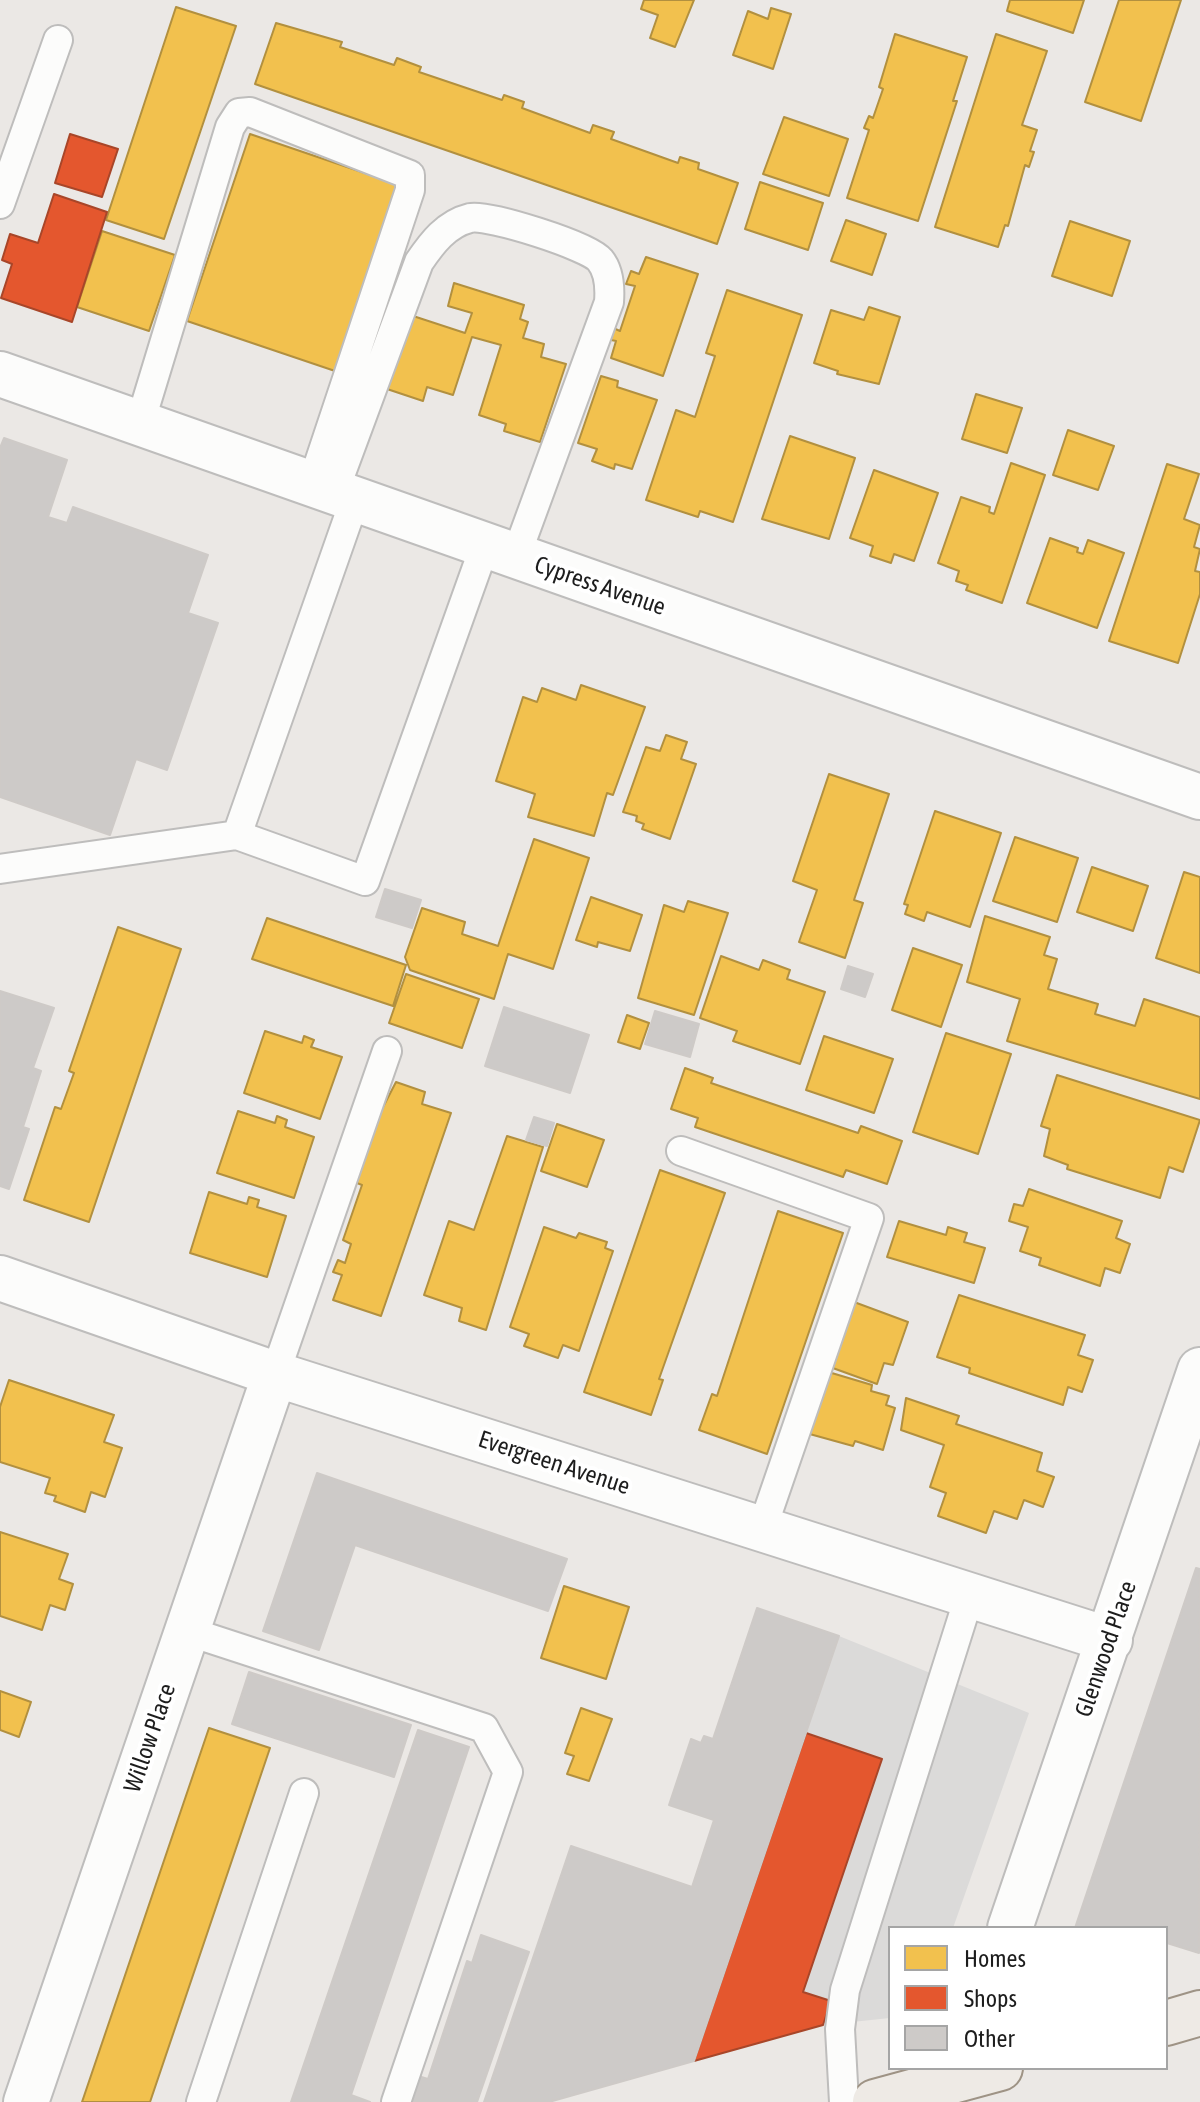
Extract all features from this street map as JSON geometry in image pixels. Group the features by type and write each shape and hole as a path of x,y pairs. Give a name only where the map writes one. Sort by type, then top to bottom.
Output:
{"main road":[{"path":"1168,2022 1200,2013"},
{"path":"875,2102 960,2074 987,2070"}],"street":[{"name":"Cypress Avenue","path":"0,374 1200,797"},
{"name":"Evergreen Avenue","path":"0,1278 275,1374 1110,1640"},
{"name":"Glenwood Place","path":"1011,1926 1200,1370"},
{"name":"Willow Place","path":"26,2102 275,1374"}],"lane":[{"path":"0,204 58,40"},
{"path":"140,423 230,127 239,113 250,112 410,175 410,190 334,492 237,835"},
{"path":"0,869 237,835 365,881 500,551 609,302 604,268 589,252 509,225 473,217 446,229 433,241 419,262 334,492"},
{"path":"275,1374 387,1051"},
{"path":"681,1151 869,1218 762,1529"},
{"path":"844,2102 840,2029 845,1990 970,1594"},
{"path":"187,1631 484,1728 508,1772 396,2102"},
{"path":"201,2102 304,1793"}],"shaded area":[{"path":"839,1636 1029,1713 954,1926 888,1926 888,2018 823,2025 803,1992 882,1760 806,1733"}],"building: Homes":[{"path":"644,0 694,0 675,47 650,38 658,15 641,9"},
{"path":"1010,0 1084,0 1073,33 1007,11"},
{"path":"1119,0 1181,0 1141,121 1085,102"},
{"path":"176,7 236,26 164,239 106,220"},
{"path":"771,8 791,14 773,69 733,55 748,11 768,19"},
{"path":"276,23 342,42 340,47 394,65 397,58 421,67 419,72 502,100 504,95 524,102 522,108 590,133 593,125 614,132 611,139 678,163 680,157 699,163 698,169 738,183 717,244 255,84"},
{"path":"895,34 967,57 953,101 957,101 918,221 847,198 869,130 864,128 869,116 873,118 883,89 879,87"},
{"path":"996,34 1047,51 1022,125 1037,130 1030,151 1034,152 1029,167 1025,165 1008,226 1005,225 998,247 935,227"},
{"path":"784,117 848,139 829,196 763,174"},
{"path":"250,134 400,185 335,371 187,321"},
{"path":"760,182 823,203 808,250 745,229"},
{"path":"846,220 886,234 872,275 831,261"},
{"path":"1070,221 1130,241 1112,296 1052,276"},
{"path":"102,231 175,255 149,331 77,307"},
{"path":"646,257 698,274 663,376 611,358 616,341 606,339 611,327 620,331 635,286 626,284 631,271 639,274"},
{"path":"454,283 524,305 520,319 528,322 523,338 544,344 541,357 566,364 540,442 504,431 506,424 479,415 501,345 472,337 453,395 427,387 423,401 384,388 407,314 465,333 472,313 448,306"},
{"path":"727,290 802,315 733,522 700,511 698,517 646,500 676,410 695,417 715,356 706,353"},
{"path":"869,307 900,317 879,384 837,374 838,371 814,363 831,310 864,320"},
{"path":"601,376 618,381 617,387 657,400 632,469 615,464 614,469 592,461 597,449 578,443"},
{"path":"976,394 1022,408 1007,453 962,439"},
{"path":"1068,430 1114,446 1098,490 1053,475"},
{"path":"790,436 855,458 829,539 762,519"},
{"path":"1011,463 1045,475 1002,603 966,590 968,585 956,581 959,571 938,563 961,497 990,507 989,512 994,514"},
{"path":"1167,464 1199,474 1184,519 1200,525 1194,547 1200,549 1195,571 1200,572 1200,594 1178,663 1109,641"},
{"path":"874,470 938,493 914,561 894,554 891,563 870,556 873,546 850,538"},
{"path":"1050,538 1078,548 1077,552 1083,554 1088,540 1124,553 1097,628 1027,603"},
{"path":"581,685 645,707 613,795 607,793 594,836 528,817 535,794 496,781 523,697 537,702 542,688 576,700"},
{"path":"666,735 687,742 681,759 696,764 670,839 642,829 644,824 636,821 637,816 623,812 646,747 660,751"},
{"path":"829,774 889,794 854,900 863,903 845,958 799,942 817,890 793,881"},
{"path":"935,811 1001,833 970,927 927,912 924,921 905,914 908,905 904,904"},
{"path":"1015,837 1078,858 1057,922 993,901"},
{"path":"534,839 589,858 553,969 508,954 494,999 410,970 405,957 422,908 465,922 462,934 498,946"},
{"path":"1092,867 1148,886 1133,931 1077,912"},
{"path":"1184,872 1200,877 1200,973 1156,958"},
{"path":"591,897 642,915 630,951 598,942 597,947 576,940"},
{"path":"688,901 728,913 694,1015 638,998 664,905 684,912"},
{"path":"985,916 1050,937 1044,955 1057,959 1048,989 1098,1004 1095,1014 1135,1026 1144,999 1200,1017 1200,1099 1007,1041 1020,999 967,982"},
{"path":"267,918 406,965 393,1006 252,959"},
{"path":"118,927 181,949 89,1222 24,1200 55,1107 61,1109 74,1073 69,1071"},
{"path":"913,948 962,965 941,1027 892,1010"},
{"path":"721,956 759,970 763,960 790,970 787,979 825,992 800,1064 733,1041 737,1031 700,1018"},
{"path":"406,974 479,999 462,1048 389,1023"},
{"path":"627,1015 649,1023 640,1049 618,1042"},
{"path":"265,1031 302,1043 304,1036 314,1040 311,1047 342,1057 320,1119 244,1093"},
{"path":"946,1033 1011,1054 978,1154 913,1132"},
{"path":"824,1036 893,1059 874,1113 806,1090"},
{"path":"685,1068 713,1078 711,1083 858,1133 861,1126 902,1141 887,1184 846,1170 843,1177 695,1127 698,1118 671,1109"},
{"path":"1057,1075 1200,1120 1183,1172 1169,1167 1160,1198 1067,1169 1068,1165 1044,1156 1050,1129 1041,1126"},
{"path":"396,1082 425,1092 422,1104 451,1113 381,1316 333,1300 342,1275 333,1272 338,1260 345,1263 351,1244 343,1240 362,1185 352,1181 376,1109 381,1111"},
{"path":"238,1111 275,1123 277,1116 287,1120 285,1127 314,1137 294,1198 217,1173"},
{"path":"557,1124 604,1140 587,1187 541,1171"},
{"path":"507,1136 543,1147 486,1330 459,1321 462,1308 424,1295 449,1221 474,1230"},
{"path":"660,1170 725,1193 659,1379 663,1380 651,1415 584,1392"},
{"path":"1029,1189 1122,1221 1116,1238 1130,1244 1120,1273 1105,1268 1100,1286 1039,1265 1041,1258 1020,1251 1028,1227 1009,1221 1014,1204 1023,1206"},
{"path":"209,1192 247,1204 249,1197 259,1200 257,1207 286,1216 267,1277 190,1253"},
{"path":"778,1211 843,1233 767,1454 699,1430 712,1394 717,1396"},
{"path":"899,1221 946,1235 948,1227 967,1233 964,1242 985,1248 974,1283 887,1257"},
{"path":"544,1227 576,1238 579,1233 607,1242 605,1248 613,1251 579,1351 563,1345 558,1358 524,1346 529,1334 510,1327"},
{"path":"959,1295 1085,1335 1078,1355 1093,1360 1082,1392 1068,1387 1063,1405 969,1373 970,1368 937,1357"},
{"path":"854,1302 908,1322 893,1365 884,1363 877,1384 830,1367"},
{"path":"825,1371 872,1385 871,1391 889,1396 886,1405 895,1408 883,1450 855,1441 853,1446 806,1433"},
{"path":"9,1380 114,1415 104,1442 122,1448 105,1497 91,1492 85,1512 54,1501 56,1496 45,1493 50,1478 0,1462 0,1407"},
{"path":"906,1398 959,1416 956,1424 1042,1453 1037,1471 1054,1477 1043,1507 1024,1500 1017,1519 994,1511 986,1533 938,1516 946,1493 930,1487 944,1445 901,1430"},
{"path":"0,1532 68,1554 59,1579 73,1584 65,1610 50,1605 42,1630 0,1616"},
{"path":"564,1586 629,1607 606,1679 541,1658"},
{"path":"0,1691 31,1702 19,1737 0,1730"},
{"path":"581,1708 612,1719 589,1781 567,1774 574,1756 565,1753"},
{"path":"209,1728 270,1748 150,2102 82,2102"}],"building: Shops":[{"path":"70,134 118,149 102,197 55,183"},
{"path":"54,194 107,212 72,322 1,298 12,264 2,260 10,234 38,243"},
{"path":"806,1733 882,1759 803,1992 831,2001 823,2025 694,2061"}],"building: Other":[{"path":"4,438 67,460 48,517 67,523 73,507 208,555 188,613 218,623 167,770 136,759 110,835 0,797 0,448"},
{"path":"385,889 421,900 412,928 376,917"},
{"path":"848,966 873,974 865,997 841,989"},
{"path":"0,991 54,1008 33,1068 41,1071 23,1127 29,1129 9,1189 0,1186"},
{"path":"504,1007 589,1035 570,1093 485,1066"},
{"path":"655,1011 699,1024 690,1057 645,1044"},
{"path":"534,1117 554,1123 547,1146 526,1140"},
{"path":"317,1473 567,1559 548,1611 355,1545 319,1650 263,1631"},
{"path":"1196,1568 1200,1569 1199,1953 1168,1943 1168,1926 1076,1926"},
{"path":"757,1608 839,1636 694,2061 549,2102 484,2102 571,1846 692,1887 714,1820 669,1805 691,1739 701,1743 704,1736 713,1739"},
{"path":"249,1672 411,1725 394,1777 232,1724"},
{"path":"418,1730 469,1747 351,2095 370,2102 291,2102"},
{"path":"481,1935 529,1952 477,2102 409,2102 418,2076 428,2079 467,1961 472,1963"}]}
